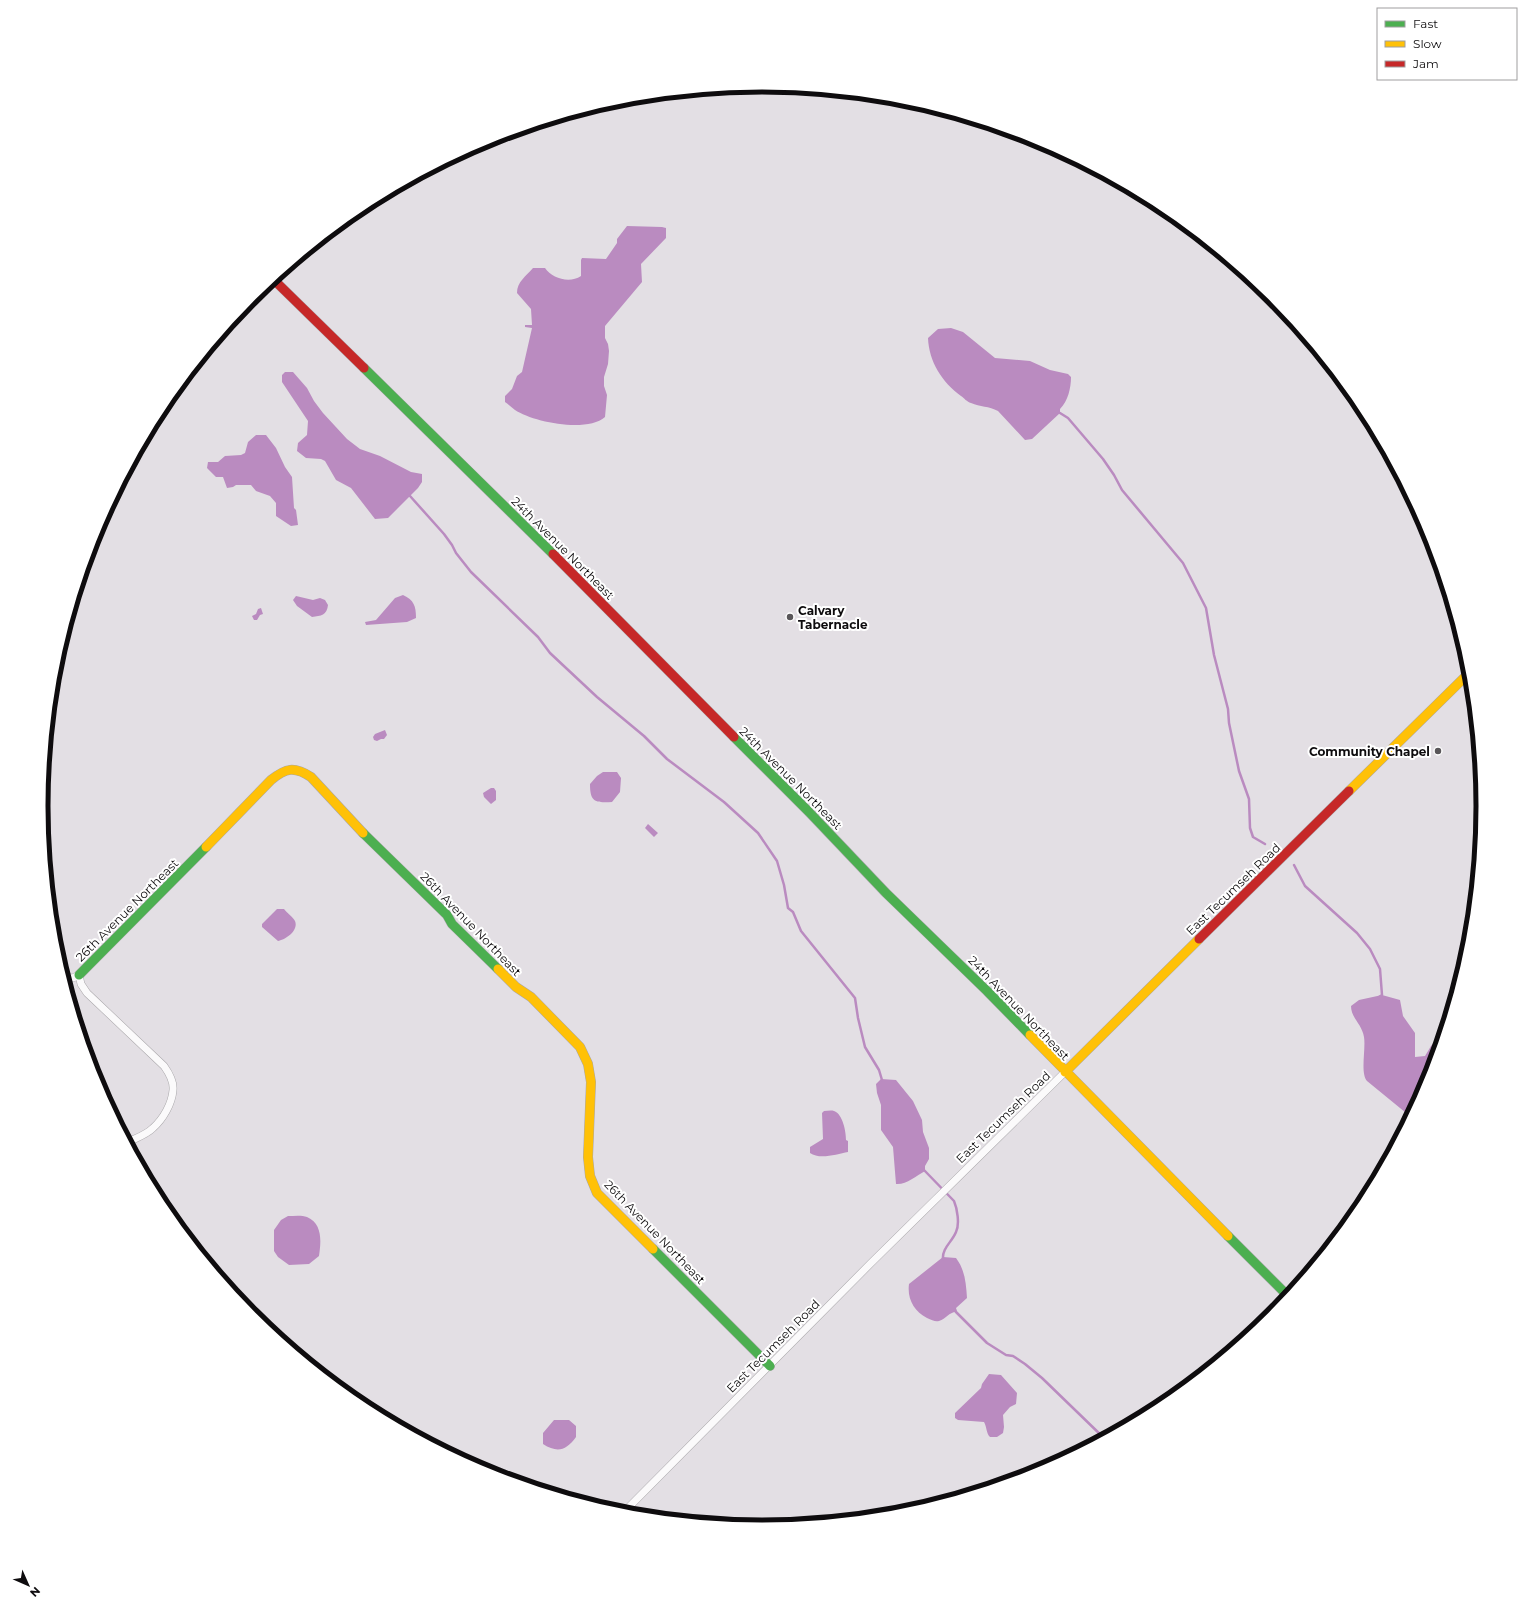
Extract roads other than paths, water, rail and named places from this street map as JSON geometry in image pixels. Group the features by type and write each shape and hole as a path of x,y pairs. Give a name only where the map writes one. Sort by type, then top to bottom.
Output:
{"street":[{"name":"24th Avenue Northeast","path":"277,283 490,491 809,812 886,893 984,988 1065,1072 1285,1293"},
{"name":"East Tecumseh Road","path":"628,1508 955,1180 1465,677"},
{"name":"26th Avenue Northeast","path":"80,975 271,780 285,770 298,769 305,772 366,836 447,915 452,924 516,987 531,997 580,1046 590,1070 591,1086 588,1164 591,1178 597,1193 770,1366"},
{"path":"69,978 73,978 80,975 81,984 87,993 164,1066 169,1073 173,1084 173,1090 163,1118 152,1129 131,1140"}],"waterway":[{"path":"1060,413 1068,418 1103,459 1122,490 1183,563 1206,608 1214,655 1228,709 1229,723 1239,771 1249,799 1250,828 1253,837 1265,844"},
{"path":"410,496 444,534 456,553 471,572 538,637 550,653 597,697 644,736 667,759 724,802 758,833 777,861 784,885 788,908 793,912 801,931 855,998 865,1047 879,1070 882,1080"},
{"path":"1294,865 1305,886 1357,933 1370,949 1380,969 1382,995 1379,997"},
{"path":"924,1170 954,1201 958,1216 957,1229 944,1252 943,1259"},
{"path":"955,1309 956,1312 987,1343 1006,1355 1013,1356 1025,1364 1042,1378 1101,1435"}],"place":[{"name":"Calvary Tabernacle","path":"790,617"},
{"name":"Community Chapel","path":"1438,751"}]}
